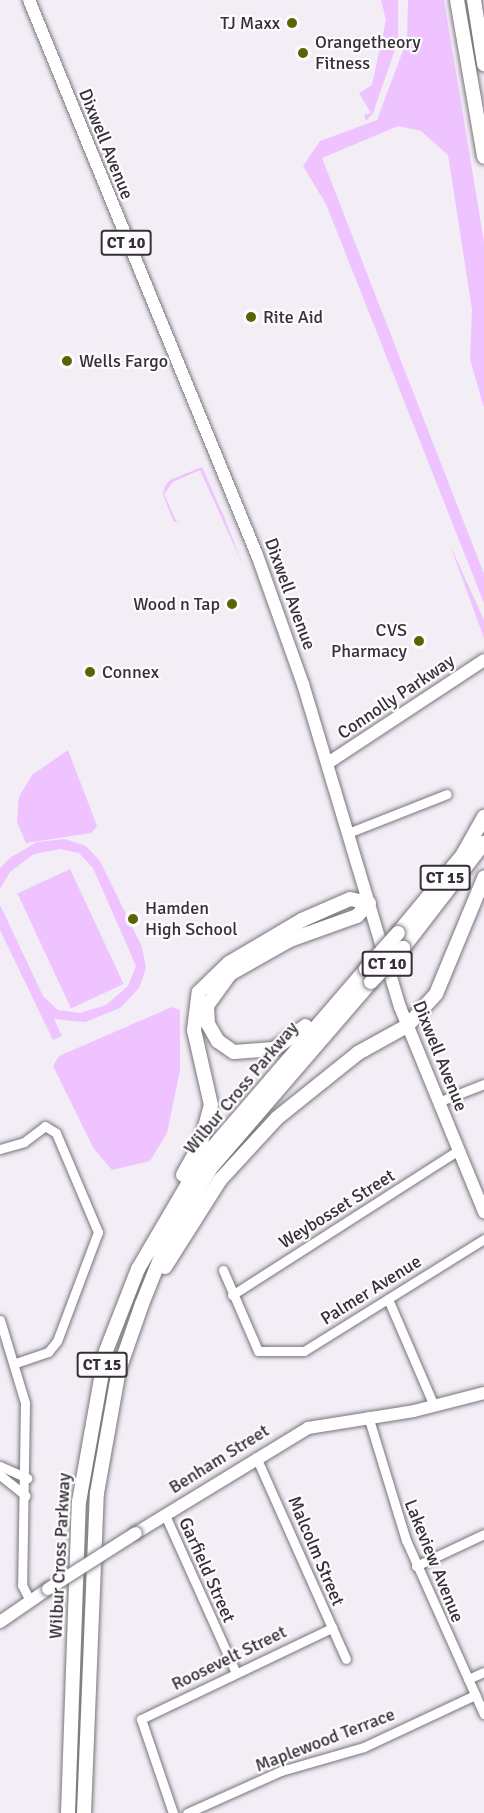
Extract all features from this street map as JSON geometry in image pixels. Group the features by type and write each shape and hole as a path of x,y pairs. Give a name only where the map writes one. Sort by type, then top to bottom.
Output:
{"highway":[{"path":"457,0 484,157"},
{"path":"474,0 484,64"},
{"name":"Wilbur Cross Parkway","path":"84,1813 97,1493 119,1370 166,1244 210,1169 368,976 398,933 462,856 484,818"},
{"name":"Wilbur Cross Parkway","path":"68,1813 84,1454 106,1351 154,1237 240,1112 346,991 403,948 484,843"},
{"path":"142,1304 197,1213 246,1149 315,1084 407,1026 444,981 484,878"},
{"path":"154,1237 208,1123 209,1086 194,1030 199,992 229,963 302,920 350,899 369,903"},
{"path":"346,991 295,1036 253,1055 234,1052 218,1041 208,1024 214,989 230,974 290,940 357,916 369,903"}],"main road":[{"name":"Dixwell Avenue","path":"29,0 256,555 328,763 407,1026 484,1212"},
{"name":"Connolly Parkway","path":"328,763 484,660"},
{"name":"Benham Street","path":"0,1622 256,1457 308,1428 434,1406 484,1393"}],"street":[{"path":"348,833 447,794"},
{"path":"438,1102 484,1084"},
{"path":"0,1149 24,1142 45,1126 56,1133 98,1232 52,1348 16,1363"},
{"name":"Weybosset Street","path":"232,1295 459,1150"},
{"name":"Palmer Avenue","path":"232,1295 258,1351 270,1355 304,1351 484,1239"},
{"path":"223,1270 232,1295"},
{"path":"388,1299 434,1406"},
{"path":"0,1320 16,1363 27,1430 22,1585 30,1601"},
{"name":"Lakeview Avenue","path":"368,1416 416,1566 484,1714"},
{"name":"Malcolm Street","path":"256,1457 346,1659"},
{"path":"0,1466 27,1478"},
{"path":"0,1475 26,1496"},
{"name":"Garfield Street","path":"165,1515 235,1671"},
{"path":"416,1566 484,1534"},
{"name":"Roosevelt Street","path":"172,1813 141,1719 235,1671 332,1628"},
{"path":"468,1679 484,1671"},
{"name":"Maplewood Terrace","path":"187,1813 288,1769 364,1746 475,1695"}],"shaded area":[{"path":"381,0 398,0 398,41 373,113 366,121 364,115 371,113 359,93 372,85 386,20"},
{"path":"408,0 444,0 484,242 484,408 470,359 472,309 448,155 421,131 398,126 322,158 484,574 484,603 326,204 303,166 320,141 377,120 407,40"},
{"path":"202,467 242,563 200,470 173,482 164,494 176,521 182,521 174,522 163,495 165,486 170,480"},
{"path":"450,545 484,620 484,638"},
{"path":"68,750 97,826 91,833 26,843 17,822 19,797 32,775"},
{"path":"65,839 86,846 100,861 142,947 146,968 139,988 120,1008 85,1022 54,1019 62,1036 53,1040 0,930 0,905 43,996 58,1010 80,1013 106,1005 128,986 136,966 93,868 79,853 60,849 34,854 10,872 0,889 0,868 11,857 37,842"},
{"path":"70,869 124,984 71,1009 17,894"},
{"path":"172,1007 180,1010 180,1070 167,1133 150,1161 112,1170 94,1149 53,1066 59,1056"}],"place":[{"name":"TJ Maxx","path":"292,23"},
{"name":"Orangetheory Fitness","path":"303,53"},
{"name":"Rite Aid","path":"251,317"},
{"name":"Wells Fargo","path":"67,361"},
{"name":"Wood n Tap","path":"232,604"},
{"name":"CVS Pharmacy","path":"419,641"},
{"name":"Connex","path":"90,672"},
{"name":"Hamden High School","path":"133,919"}]}
